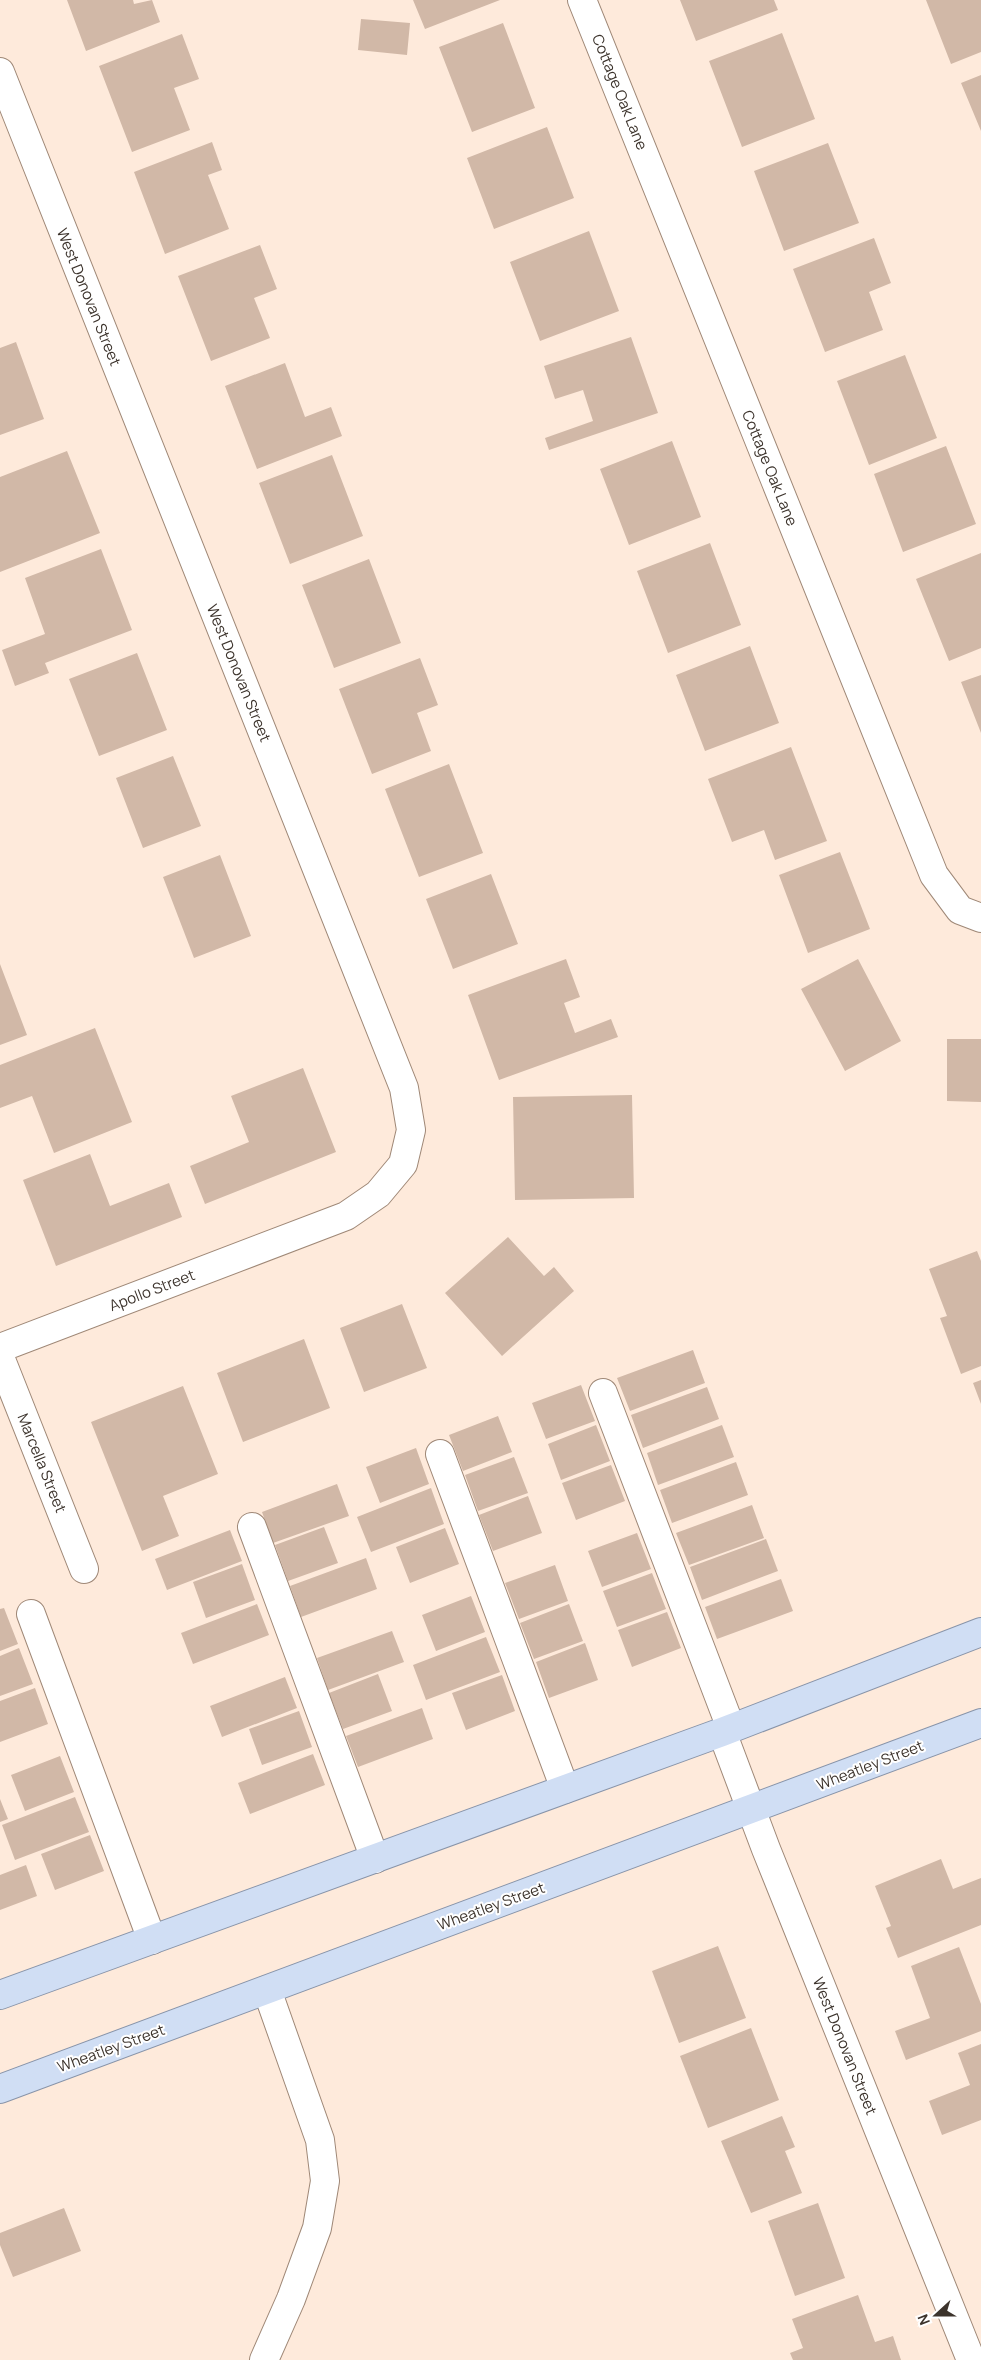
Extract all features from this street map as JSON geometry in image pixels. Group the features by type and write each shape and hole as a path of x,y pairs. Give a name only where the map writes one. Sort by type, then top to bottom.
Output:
{"main road":[{"path":"0,1995 727,1730 981,1632"},
{"name":"Wheatley Street","path":"0,2089 981,1723"}],"street":[{"name":"Cottage Oak Lane","path":"582,0 934,875 960,910 981,918"},
{"name":"West Donovan Street","path":"0,72 404,1088 411,1130 403,1164 378,1194 346,1216 305,1232"},
{"name":"Apollo Street","path":"0,1348 305,1232"},
{"name":"Marcella Street","path":"0,1357 84,1569"},
{"name":"West Donovan Street","path":"603,1393 727,1730 751,1809 971,2360"},
{"path":"440,1454 565,1789"},
{"path":"252,1528 375,1858"},
{"path":"30,1614 152,1940"},
{"path":"264,2360 291,2299 317,2228 326,2181 320,2140 267,1990"}],"building":[{"path":"67,0 133,0 134,4 152,0 160,22 86,51"},
{"path":"413,0 500,0 425,29"},
{"path":"680,0 774,0 778,10 696,41"},
{"path":"926,0 981,0 981,52 951,64"},
{"path":"361,19 410,23 407,55 358,50"},
{"path":"503,23 535,108 472,132 439,47"},
{"path":"782,33 815,119 742,147 709,61"},
{"path":"182,34 199,79 174,88 190,130 132,152 99,66"},
{"path":"981,75 981,131 961,83"},
{"path":"547,127 574,198 494,229 467,158"},
{"path":"212,142 222,170 208,175 229,229 165,254 134,172"},
{"path":"828,143 859,223 784,251 754,171"},
{"path":"589,231 619,311 540,341 510,262"},
{"path":"874,238 891,283 869,292 883,330 825,352 793,269"},
{"path":"260,245 277,289 254,298 270,338 211,361 178,276"},
{"path":"631,337 658,413 549,450 545,438 593,421 583,390 555,399 544,366"},
{"path":"16,342 44,419 0,435 0,348"},
{"path":"905,355 937,438 869,465 837,381"},
{"path":"285,363 305,417 331,407 342,436 257,469 225,386"},
{"path":"672,441 701,517 629,545 600,469"},
{"path":"946,446 976,524 903,552 874,474"},
{"path":"67,451 100,533 0,572 0,477"},
{"path":"332,455 363,536 290,564 259,483"},
{"path":"710,543 741,625 668,653 637,571"},
{"path":"101,549 132,630 45,663 49,673 15,686 2,650 45,634 25,578"},
{"path":"981,553 981,648 949,661 916,579"},
{"path":"369,559 401,643 334,668 302,585"},
{"path":"750,646 779,723 705,751 676,675"},
{"path":"137,653 167,730 99,756 69,679"},
{"path":"420,658 438,705 417,713 431,751 372,774 339,689"},
{"path":"981,675 981,733 961,682"},
{"path":"791,747 827,841 775,860 764,830 732,842 708,779"},
{"path":"173,756 201,826 143,848 116,778"},
{"path":"449,764 483,853 419,877 385,789"},
{"path":"840,852 870,929 808,953 779,875"},
{"path":"220,855 251,936 194,958 163,877"},
{"path":"491,874 518,944 453,969 426,899"},
{"path":"566,959 580,997 564,1003 575,1033 611,1019 618,1037 499,1080 468,995"},
{"path":"858,959 901,1041 845,1071 801,989"},
{"path":"0,964 27,1035 0,1045"},
{"path":"95,1028 132,1122 54,1153 32,1096 0,1108 0,1065"},
{"path":"947,1039 981,1039 981,1102 947,1101"},
{"path":"303,1068 336,1152 205,1204 190,1166 249,1142 231,1096"},
{"path":"632,1095 634,1198 515,1200 513,1097"},
{"path":"90,1154 110,1206 169,1183 182,1217 56,1266 23,1180"},
{"path":"508,1237 544,1276 554,1267 574,1291 502,1356 445,1293"},
{"path":"977,1251 981,1261 981,1366 961,1374 940,1318 947,1316 929,1269"},
{"path":"402,1304 427,1368 364,1392 340,1328"},
{"path":"304,1339 330,1408 243,1442 217,1373"},
{"path":"693,1350 705,1383 630,1411 617,1378"},
{"path":"981,1380 981,1404 973,1383"},
{"path":"581,1385 595,1421 546,1439 532,1403"},
{"path":"183,1386 218,1474 163,1496 179,1536 142,1551 91,1422"},
{"path":"707,1387 719,1419 643,1448 631,1415"},
{"path":"498,1416 512,1452 463,1471 449,1435"},
{"path":"596,1425 610,1461 561,1480 548,1444"},
{"path":"722,1425 734,1457 658,1485 647,1453"},
{"path":"416,1448 429,1484 380,1503 366,1467"},
{"path":"514,1457 528,1493 478,1511 465,1475"},
{"path":"736,1462 748,1495 672,1523 660,1490"},
{"path":"611,1465 625,1501 576,1520 562,1483"},
{"path":"337,1484 349,1516 273,1543 262,1512"},
{"path":"431,1488 444,1524 371,1552 357,1517"},
{"path":"528,1496 542,1533 493,1551 479,1515"},
{"path":"752,1505 764,1538 689,1565 676,1533"},
{"path":"324,1527 338,1563 288,1581 275,1545"},
{"path":"445,1528 459,1564 410,1583 396,1547"},
{"path":"230,1530 242,1561 167,1590 155,1559"},
{"path":"637,1533 651,1569 602,1587 588,1551"},
{"path":"766,1539 778,1571 702,1600 690,1567"},
{"path":"366,1558 377,1589 301,1617 290,1586"},
{"path":"242,1564 255,1600 206,1618 193,1582"},
{"path":"555,1565 568,1601 519,1619 505,1583"},
{"path":"652,1573 666,1609 617,1627 603,1591"},
{"path":"781,1579 793,1611 717,1639 705,1607"},
{"path":"471,1596 485,1632 436,1651 422,1615"},
{"path":"257,1604 269,1635 193,1664 181,1633"},
{"path":"569,1604 583,1641 534,1659 520,1623"},
{"path":"4,1608 18,1644 0,1651 0,1609"},
{"path":"667,1612 681,1648 632,1667 618,1630"},
{"path":"392,1631 404,1662 328,1690 317,1658"},
{"path":"486,1637 500,1672 426,1700 413,1665"},
{"path":"585,1643 598,1680 549,1698 536,1662"},
{"path":"19,1648 33,1684 0,1696 0,1656"},
{"path":"378,1674 392,1711 343,1729 329,1693"},
{"path":"502,1675 515,1711 466,1730 452,1693"},
{"path":"285,1677 297,1708 222,1737 210,1706"},
{"path":"35,1688 48,1724 0,1742 0,1701"},
{"path":"422,1708 433,1739 358,1767 346,1736"},
{"path":"299,1711 312,1747 262,1765 249,1729"},
{"path":"313,1754 325,1785 250,1814 238,1783"},
{"path":"60,1756 74,1792 25,1811 11,1775"},
{"path":"75,1797 89,1832 15,1860 2,1825"},
{"path":"0,1799 8,1819 0,1822"},
{"path":"90,1835 104,1871 55,1890 41,1854"},
{"path":"941,1859 953,1889 981,1878 981,1925 898,1958 886,1928 891,1926 875,1886"},
{"path":"26,1865 37,1896 0,1910 0,1875"},
{"path":"718,1946 746,2018 679,2043 652,1971"},
{"path":"959,1947 981,2004 981,2031 906,2060 895,2031 930,2018 911,1966"},
{"path":"751,2028 779,2100 708,2128 680,2056"},
{"path":"981,2044 981,2120 942,2135 929,2101 970,2085 958,2053"},
{"path":"782,2116 795,2147 785,2151 802,2193 751,2213 721,2141"},
{"path":"818,2203 845,2278 795,2296 768,2221"},
{"path":"64,2208 81,2251 13,2277 0,2245 0,2233"},
{"path":"858,2295 875,2342 893,2336 901,2360 793,2360 790,2353 803,2348 792,2319"}]}
